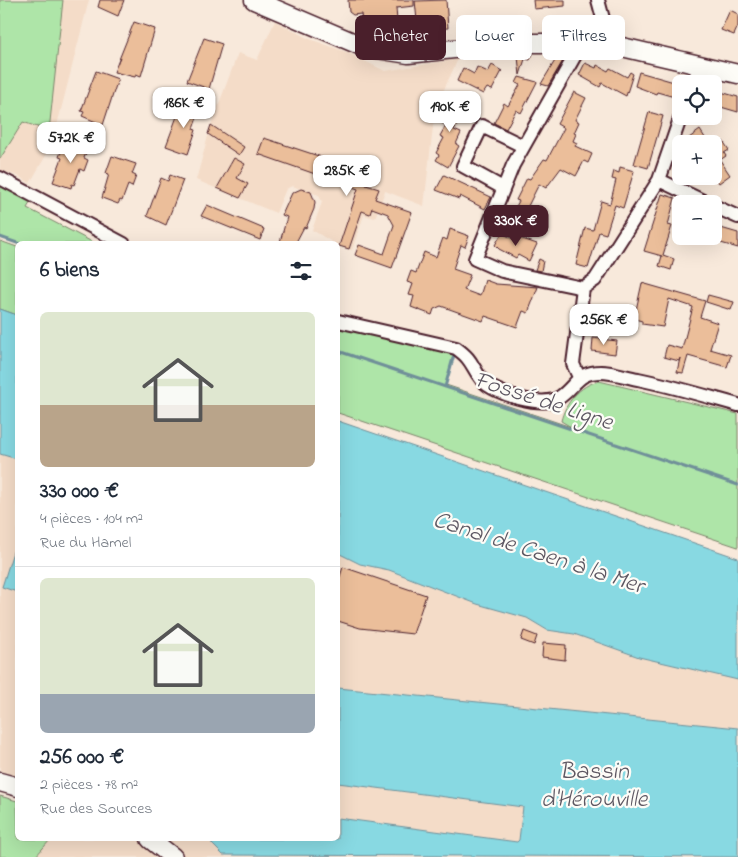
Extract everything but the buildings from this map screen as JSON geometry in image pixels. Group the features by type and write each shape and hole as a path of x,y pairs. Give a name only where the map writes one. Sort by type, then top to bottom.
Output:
{"street":[{"path":"254,0 364,47 408,54 508,43 542,43"},
{"path":"598,0 602,15"},
{"path":"625,48 738,74"},
{"path":"572,60 523,146 502,188 475,259 502,272 583,288 595,280 659,180 678,125"},
{"path":"696,75 700,64"},
{"path":"502,188 463,166 482,126 523,146"},
{"path":"0,178 118,241"},
{"path":"659,180 690,195"},
{"path":"722,210 738,217"},
{"path":"579,377 573,364 583,288"},
{"path":"340,321 456,348 470,358 482,380 536,402 552,401 560,397 579,377 600,372 612,373 738,405"},
{"path":"0,782 15,786"},
{"path":"153,841 173,857"}],"shaded area":[{"path":"0,0 89,0 52,145 30,183 18,176 0,170"},
{"path":"275,21 307,38 355,56 355,60 362,60 385,71 458,60 435,109 424,206 385,191 375,218 364,215 352,250 340,246 340,241 331,241 312,230 322,202 319,195 292,186 286,189 276,213 196,180 211,125 238,53 257,60"},
{"path":"0,454 15,458 15,775 0,771"},
{"path":"340,554 360,564 389,570 477,604 528,618 547,630 574,634 639,657 738,680 738,728 340,688"},
{"path":"340,783 524,807 519,840 517,842 340,818"},
{"path":"49,841 211,841 212,845 226,857 35,857"}],"green space":[{"path":"0,0 63,0 49,131 23,122 0,159"},
{"path":"0,178 35,195 27,208 90,241 15,242 0,237"},
{"path":"0,241 15,246 15,314 0,309"},
{"path":"340,322 455,350 446,385 571,427 561,421 570,401 586,386 599,381 738,414 738,547 340,414"},
{"path":"0,796 15,800 15,841 49,841 35,857 0,857"}],"water":[{"path":"0,309 15,314 15,458 0,454"},
{"name":"Canal de Caen à la Mer","path":"340,422 738,558 738,680 639,657 574,634 547,630 527,618 477,604 389,570 360,564 340,554"},
{"path":"15,545 15,591 2,587"},
{"name":"Bassin d'Hérouville","path":"340,688 738,728 738,857 223,855 211,841 340,841 340,818 517,842 519,840 523,807 340,783"}],"waterway":[{"name":"Fossé de Ligne","path":"0,237 15,242"},
{"path":"445,387 455,351"},
{"name":"Fossé de Ligne","path":"340,352 738,485"}]}
